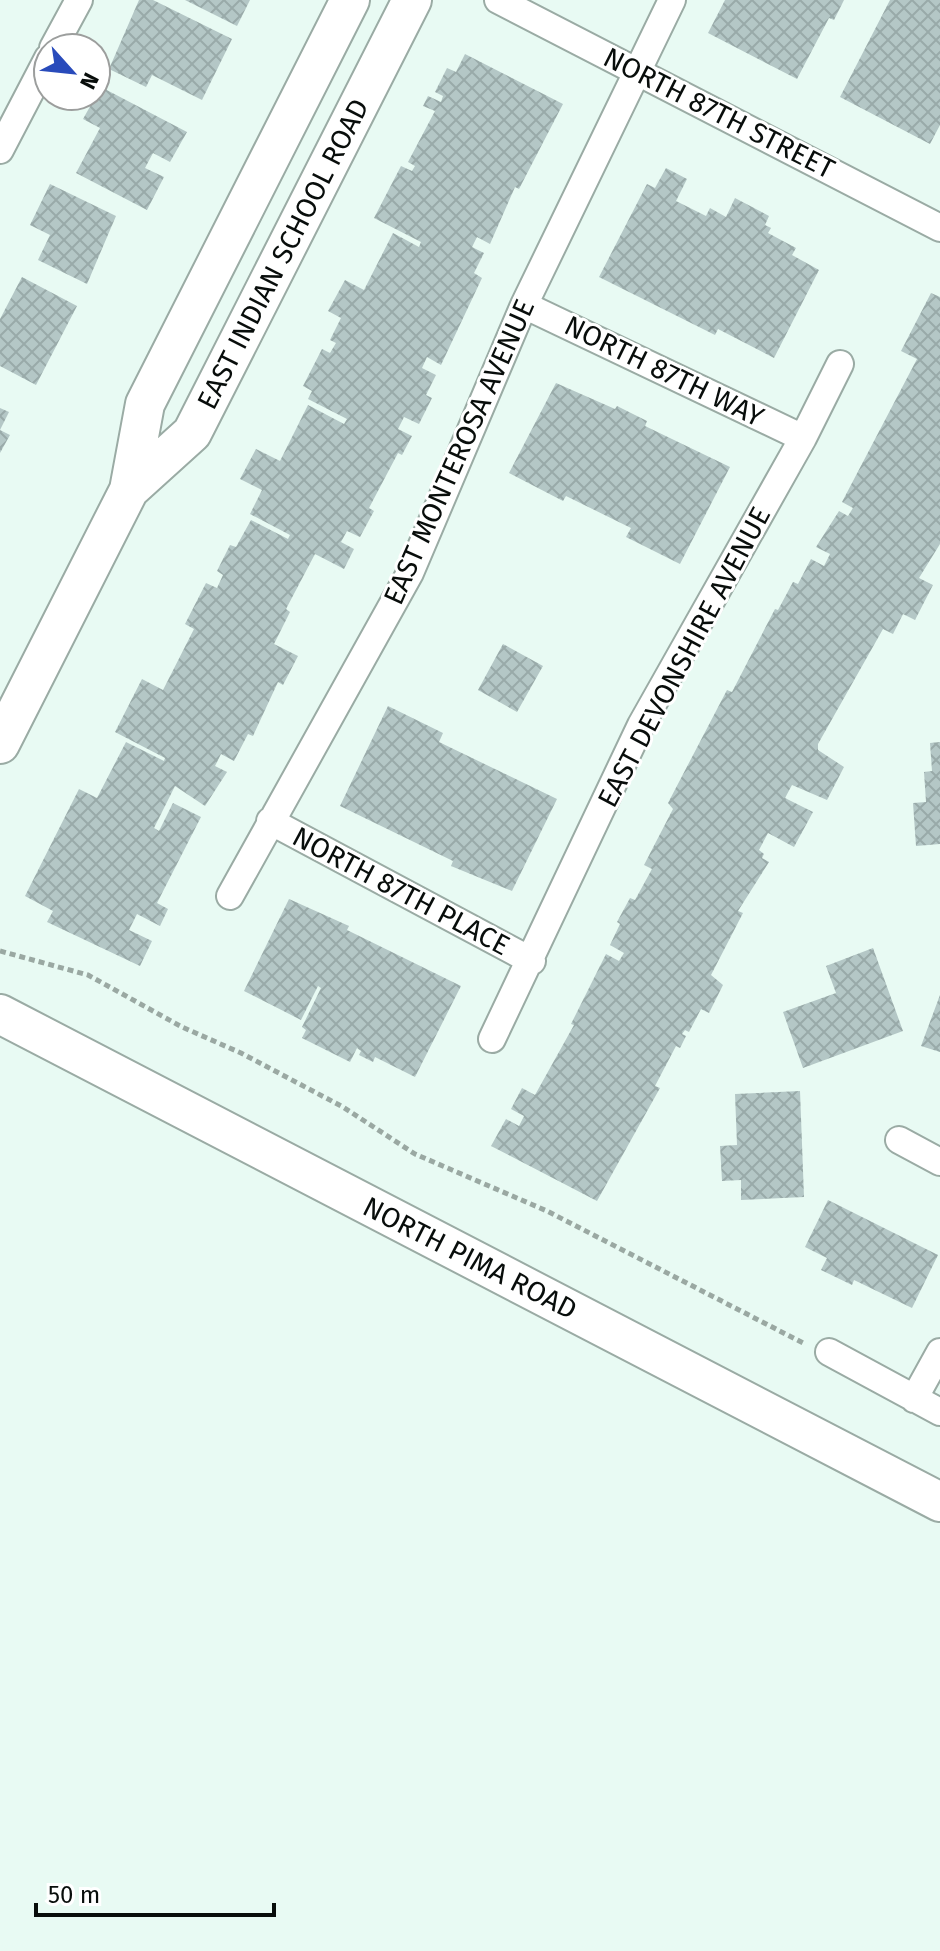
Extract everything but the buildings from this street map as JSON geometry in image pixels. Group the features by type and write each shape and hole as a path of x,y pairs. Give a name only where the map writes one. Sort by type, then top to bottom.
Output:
{"main road":[{"name":"EAST INDIAN SCHOOL ROAD","path":"0,744 129,490 145,404 350,0"},
{"name":"EAST INDIAN SCHOOL ROAD","path":"129,490 192,433 412,0"},
{"name":"NORTH PIMA ROAD","path":"0,1014 940,1502"}],"street":[{"path":"62,32 79,0"},
{"name":"NORTH 87TH STREET","path":"498,0 940,228"},
{"name":"EAST MONTEROSA AVENUE","path":"230,896 410,573 524,305 672,0"},
{"path":"0,150 32,89"},
{"name":"NORTH 87TH WAY","path":"524,305 803,438"},
{"name":"EAST DEVONSHIRE AVENUE","path":"492,1039 532,961 641,725 803,438 840,364"},
{"name":"NORTH 87TH PLACE","path":"270,821 532,961"},
{"path":"899,1140 940,1162"},
{"path":"829,1352 940,1412"},
{"path":"914,1399 940,1352"}],"path":[{"path":"0,951 88,975 182,1027 343,1107 427,1161 547,1211 765,1325 829,1352"}]}
